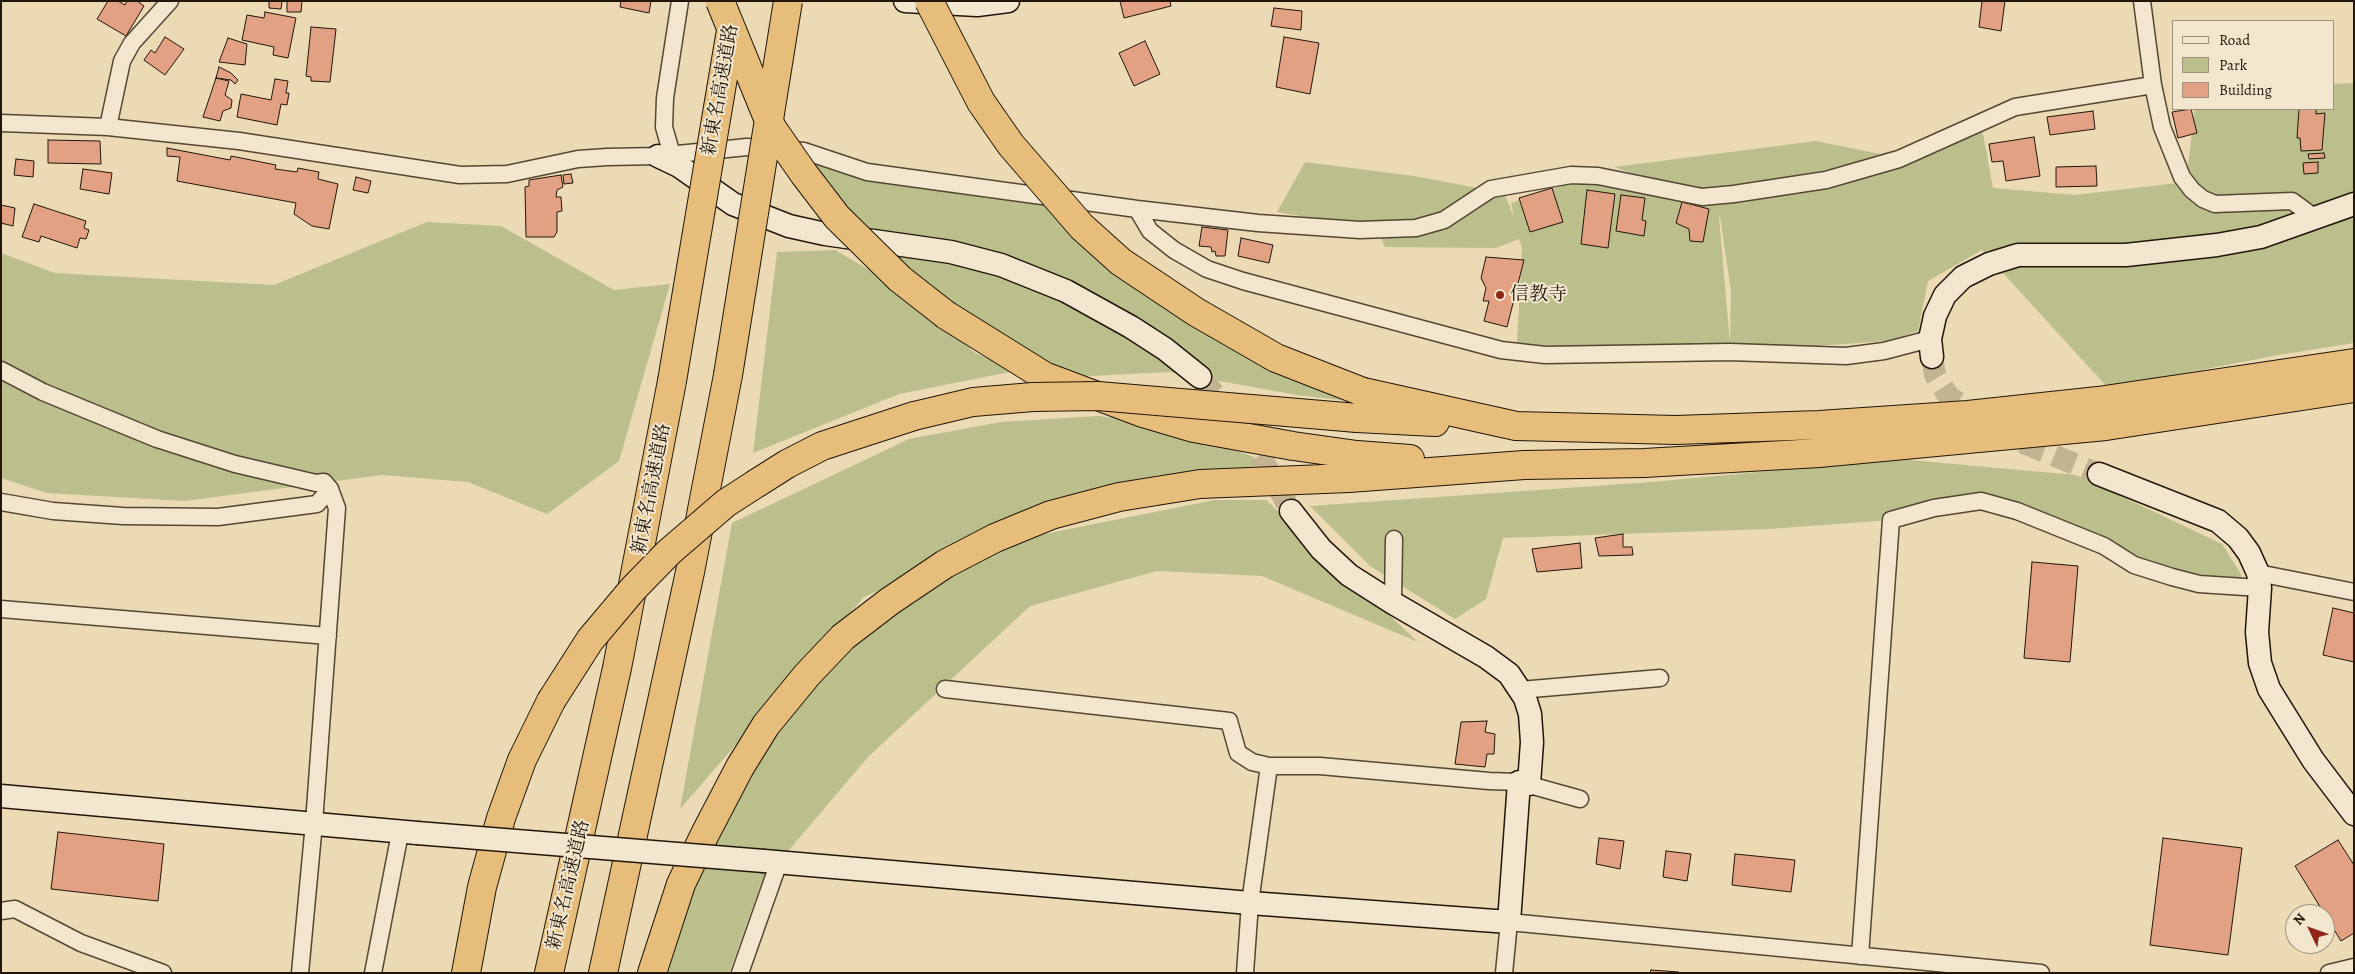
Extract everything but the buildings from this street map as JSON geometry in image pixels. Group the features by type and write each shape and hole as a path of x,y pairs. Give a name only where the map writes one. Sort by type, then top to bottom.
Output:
{"highway":[{"path":"720,1 772,128 837,217 900,279 946,315 1044,376 1140,412 1194,428 1356,455 1524,466"},
{"name":"新東名高速道路","path":"549,973 617,668 672,381 735,1"},
{"path":"603,973 690,572 728,375 788,1"},
{"path":"930,1 982,102 1006,138 1042,182 1095,239 1121,262 1212,322 1360,405"},
{"path":"466,973 482,887 500,818 522,760 551,701 590,640 633,588 669,552 712,515 787,464 822,446 914,416 973,402 1033,397 1098,396 1360,405 1516,426 1676,430 1819,425 1958,415 2098,401 2354,363"},
{"path":"652,973 681,884 740,768 766,725 807,675 843,637 890,601 945,564 994,538 1051,515 1119,497 1200,484 1349,478 1524,466 1644,463 1800,454 2106,426 2354,388"}],"street":[{"path":"108,127 122,61 132,43 170,1"},
{"path":"680,1 665,98 664,127 665,155 679,166 733,204 789,226 834,235 951,252 1001,265 1066,291 1131,327 1200,377"},
{"path":"904,1 976,3 1008,1"},
{"path":"2142,1 2153,85 2162,127 2182,177 2203,199 2215,204 2232,205 2280,200 2292,201 2315,218"},
{"path":"1,123 108,127 239,142 460,175 507,174 578,159 665,155 747,147 804,151 867,172 1137,209 1258,223 1360,230 1416,228 1444,220 1491,189 1571,175 1598,176 1702,197 1826,180 1898,159 2015,107 2153,85"},
{"path":"1137,209 1150,231 1174,250 1207,269 1243,281 1501,350 1545,355 1730,352 1846,356 1931,348 1935,316 1945,295 1963,277 1996,262 2018,255 2126,255 2207,246 2261,237 2354,204"},
{"path":"1,370 43,392 157,439 235,464 308,481 324,482 330,489 337,508 314,823 300,973"},
{"path":"2099,474 2218,521 2238,538 2249,553 2259,581 2257,632 2260,663 2269,690 2313,760 2354,814"},
{"path":"1,502 53,511 123,516 218,516 317,504 330,489"},
{"path":"1860,956 1891,520 1934,508 1981,501 2026,515 2104,546 2134,565 2198,584 2259,581 2354,592"},
{"path":"945,688 1229,721 1238,753 1252,762 1270,766 1320,766 1529,784 1532,742 1530,714 1520,690 1509,674 1486,657 1393,604 1349,575 1321,549 1291,511"},
{"path":"1393,604 1394,539"},
{"path":"1,609 328,636"},
{"path":"1520,690 1660,678"},
{"path":"1245,973 1250,903 1270,766"},
{"path":"1518,782 1580,799"},
{"path":"1504,973 1518,782"},
{"path":"1,796 408,833 1250,903 1509,922 2041,973"},
{"path":"373,973 408,833"},
{"path":"740,973 772,862"},
{"path":"1,911 15,909 81,943 163,973"},
{"path":"2329,973 2354,967"}],"green space":[{"path":"2354,83 2354,343 2273,356 2108,388 1982,250 1928,281 1918,331 1887,341 1730,352 1517,344 1522,248 1519,239 1496,248 1385,247 1377,229 1277,212 1305,162 1414,176 1504,193 1514,217 1511,203 1590,176 1713,203 1614,167 1816,141 1880,154 1982,129 1993,188 2075,195 2186,182 2195,110 2335,110 2335,84","holes":["1719,217 1731,291 1730,344"]},
{"path":"804,157 1038,200 1116,276 1341,400 1297,395 1170,372 1070,377 929,291 868,232"},
{"path":"427,222 501,226 614,290 670,284 619,461 547,514 468,482 382,475 185,501 47,493 1,478 1,253 55,273 274,285"},
{"path":"835,250 910,294 975,353 1015,371 899,394 753,453 777,252"},
{"path":"1099,416 1160,424 1254,457 1252,472 958,550 863,598 680,809 732,523 909,439 1001,422"},
{"path":"1898,459 2076,475 2222,544 2242,576 2240,582 2172,577 2017,511 1962,503 1891,520 1769,529 1503,538 1486,599 1455,619 1370,566 1310,506 1652,482"},
{"path":"1215,500 1266,500 1418,642 1262,576 1157,571 1030,606 868,757 761,883 729,973 661,973 690,876 761,750 874,613 1019,539"}],"tunnel":[{"path":"1932,357 1935,375 1949,397 2026,444 2099,474"},
{"path":"1200,377 1233,415 1260,455 1291,511"}],"place":[{"name":"信教寺","path":"1500,295"}]}
